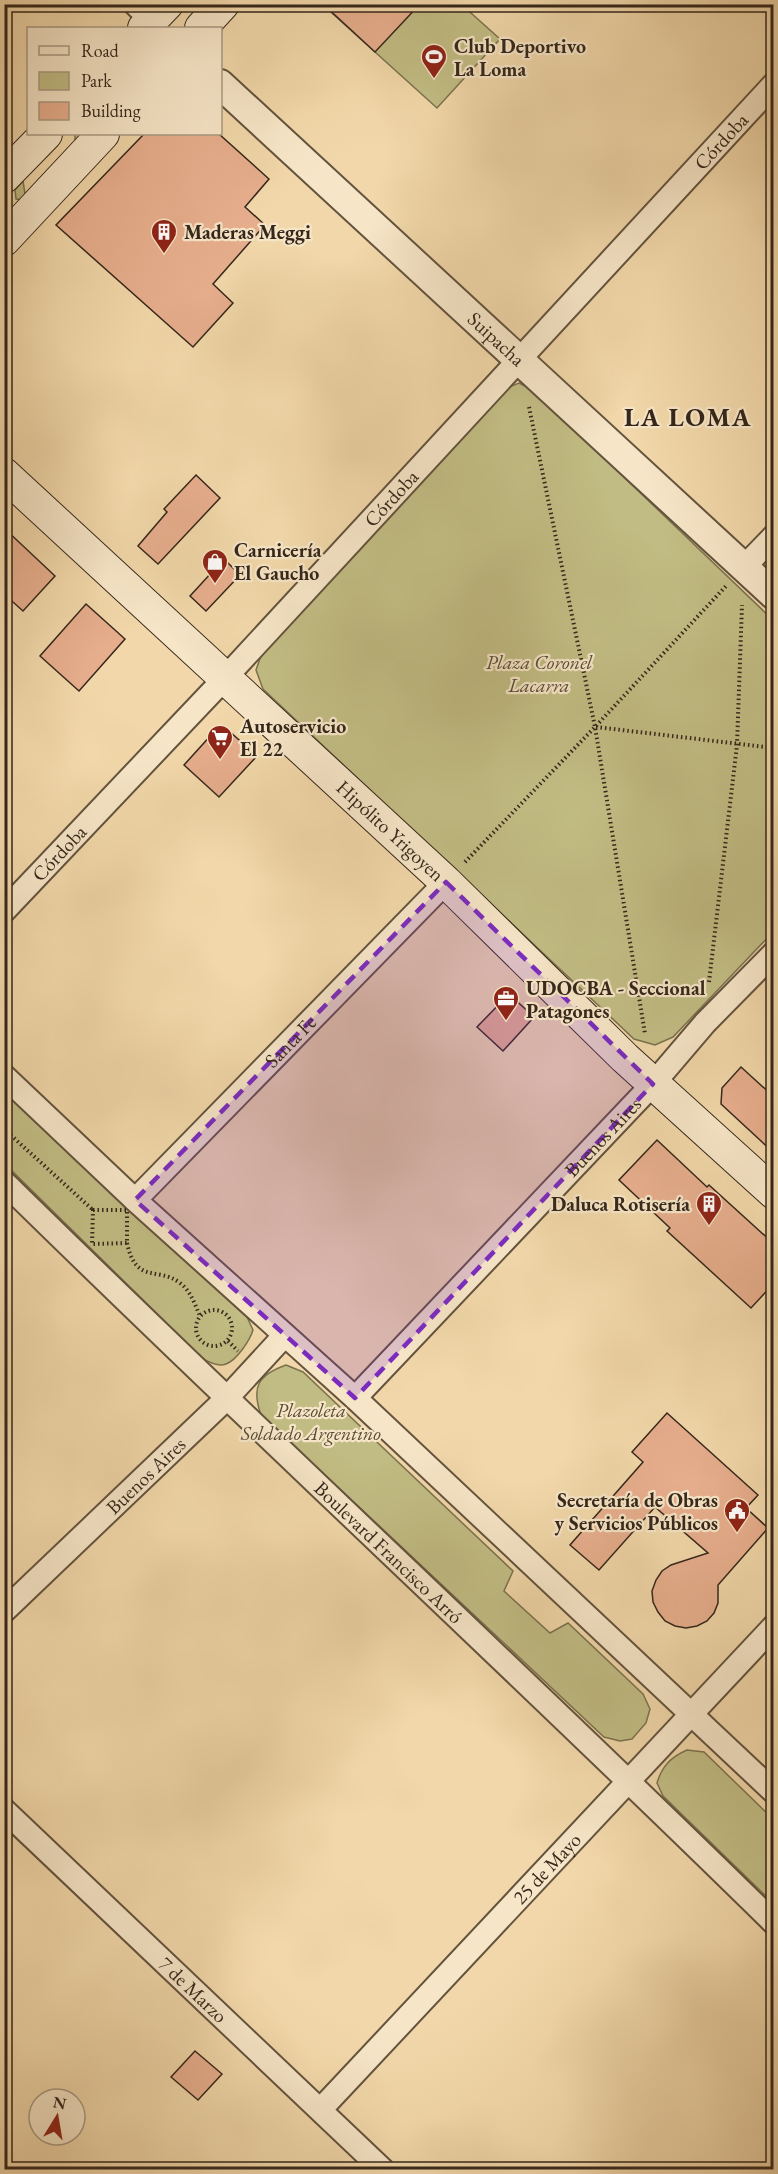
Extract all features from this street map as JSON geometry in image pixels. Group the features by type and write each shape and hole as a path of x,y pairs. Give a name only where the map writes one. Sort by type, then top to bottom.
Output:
{"main road":[{"path":"202,27 223,4"},
{"path":"4,177 45,135"},
{"path":"5,239 102,135"},
{"name":"Hipólito Yrigoyen","path":"4,474 446,882 652,1084 774,1193"}],"street":[{"name":"Córdoba","path":"4,912 226,677 774,84"},
{"name":"Suipacha","path":"222,86 774,596"},
{"path":"743,568 774,536"},
{"name":"Santa Fe","path":"135,1200 446,882"},
{"name":"Buenos Aires","path":"355,1398 652,1084 705,1023 774,953"},
{"path":"4,1076 135,1200 355,1398 689,1715 774,1792"},
{"name":"Boulevard Francisco Arró","path":"4,1182 226,1399 628,1779 774,1923"},
{"name":"Buenos Aires","path":"4,1611 226,1399 284,1336"},
{"name":"25 de Mayo","path":"321,2109 628,1779 774,1626"},
{"name":"7 de Marzo","path":"4,1810 383,2169"}],"path":[{"path":"528,405 596,727 645,1038"},
{"path":"446,882 596,727 743,568"},
{"path":"705,1023 737,745 743,568"},
{"path":"596,727 774,748"},
{"path":"4,1129 93,1210 127,1210 127,1243 134,1263 151,1273 173,1279 187,1290 200,1316 196,1328 197,1334 205,1344 217,1347 228,1341 233,1330 231,1319 227,1314 210,1310 200,1316"},
{"path":"93,1210 92,1244 127,1243"}],"highlighted area":[{"path":"446,882 653,1084 355,1398 135,1200"}],"green space":[{"name":"Club Deportivo La Loma","path":"323,5 462,5 500,39 437,108"},
{"path":"75,135 80,135 81,140 25,200 16,199 15,190 23,181 25,194 75,141"},
{"name":"Plaza Coronel Lacarra","path":"519,383 533,390 773,620 773,932 673,1037 655,1045 634,1039 263,689 256,670 263,650 502,390"},
{"path":"4,1090 247,1317 253,1330 239,1354 230,1362 220,1365 203,1359 5,1164"},
{"name":"Plazoleta Soldado Argentino","path":"286,1365 303,1372 513,1571 504,1591 550,1633 568,1623 643,1694 650,1709 646,1723 632,1739 620,1741 604,1737 261,1415 257,1397 259,1383 269,1373"},
{"path":"687,1750 704,1752 773,1819 773,1903 663,1796 657,1783 664,1767"}],"building":[{"name":"Club Deportivo La Loma","path":"323,4 420,4 375,52"},
{"name":"Maderas Meggi","path":"143,135 220,135 269,179 245,207 265,225 213,284 233,303 193,347 56,225"},
{"path":"196,475 220,498 158,564 138,546 167,512 164,509"},
{"path":"4,528 55,576 23,611 4,594"},
{"name":"Carnicería El Gaucho","path":"224,559 240,575 206,611 190,596"},
{"path":"86,604 125,639 79,691 40,656"},
{"name":"Autoservicio El 22","path":"229,731 257,756 219,797 184,765 213,733"},
{"name":"UDOCBA - Seccional Patagones","path":"509,994 534,1017 503,1051 477,1027"},
{"path":"741,1067 774,1097 774,1153 721,1104 722,1088"},
{"path":"657,1140 707,1187 709,1185 774,1244 774,1283 751,1308 667,1231 670,1228 619,1180"},
{"path":"667,1413 758,1495 746,1508 768,1528 718,1585 718,1603 714,1613 707,1621 686,1628 665,1621 653,1602 652,1591 662,1571 671,1565 708,1553 655,1507 599,1570 570,1545 643,1462 632,1452"},
{"path":"195,2051 222,2074 198,2100 171,2077"}],"place":[{"name":"Club Deportivo La Loma","path":"434,80"},
{"name":"Maderas Meggi","path":"164,255"},
{"name":"Carnicería El Gaucho","path":"215,585"},
{"name":"Autoservicio El 22","path":"220,761"},
{"name":"UDOCBA - Seccional Patagones","path":"506,1022"},
{"name":"Daluca Rotisería","path":"709,1227"},
{"name":"Secretaría de Obras y Servicios Públicos","path":"737,1534"}],"district":[{"name":"LA LOMA","path":"688,417"}]}
